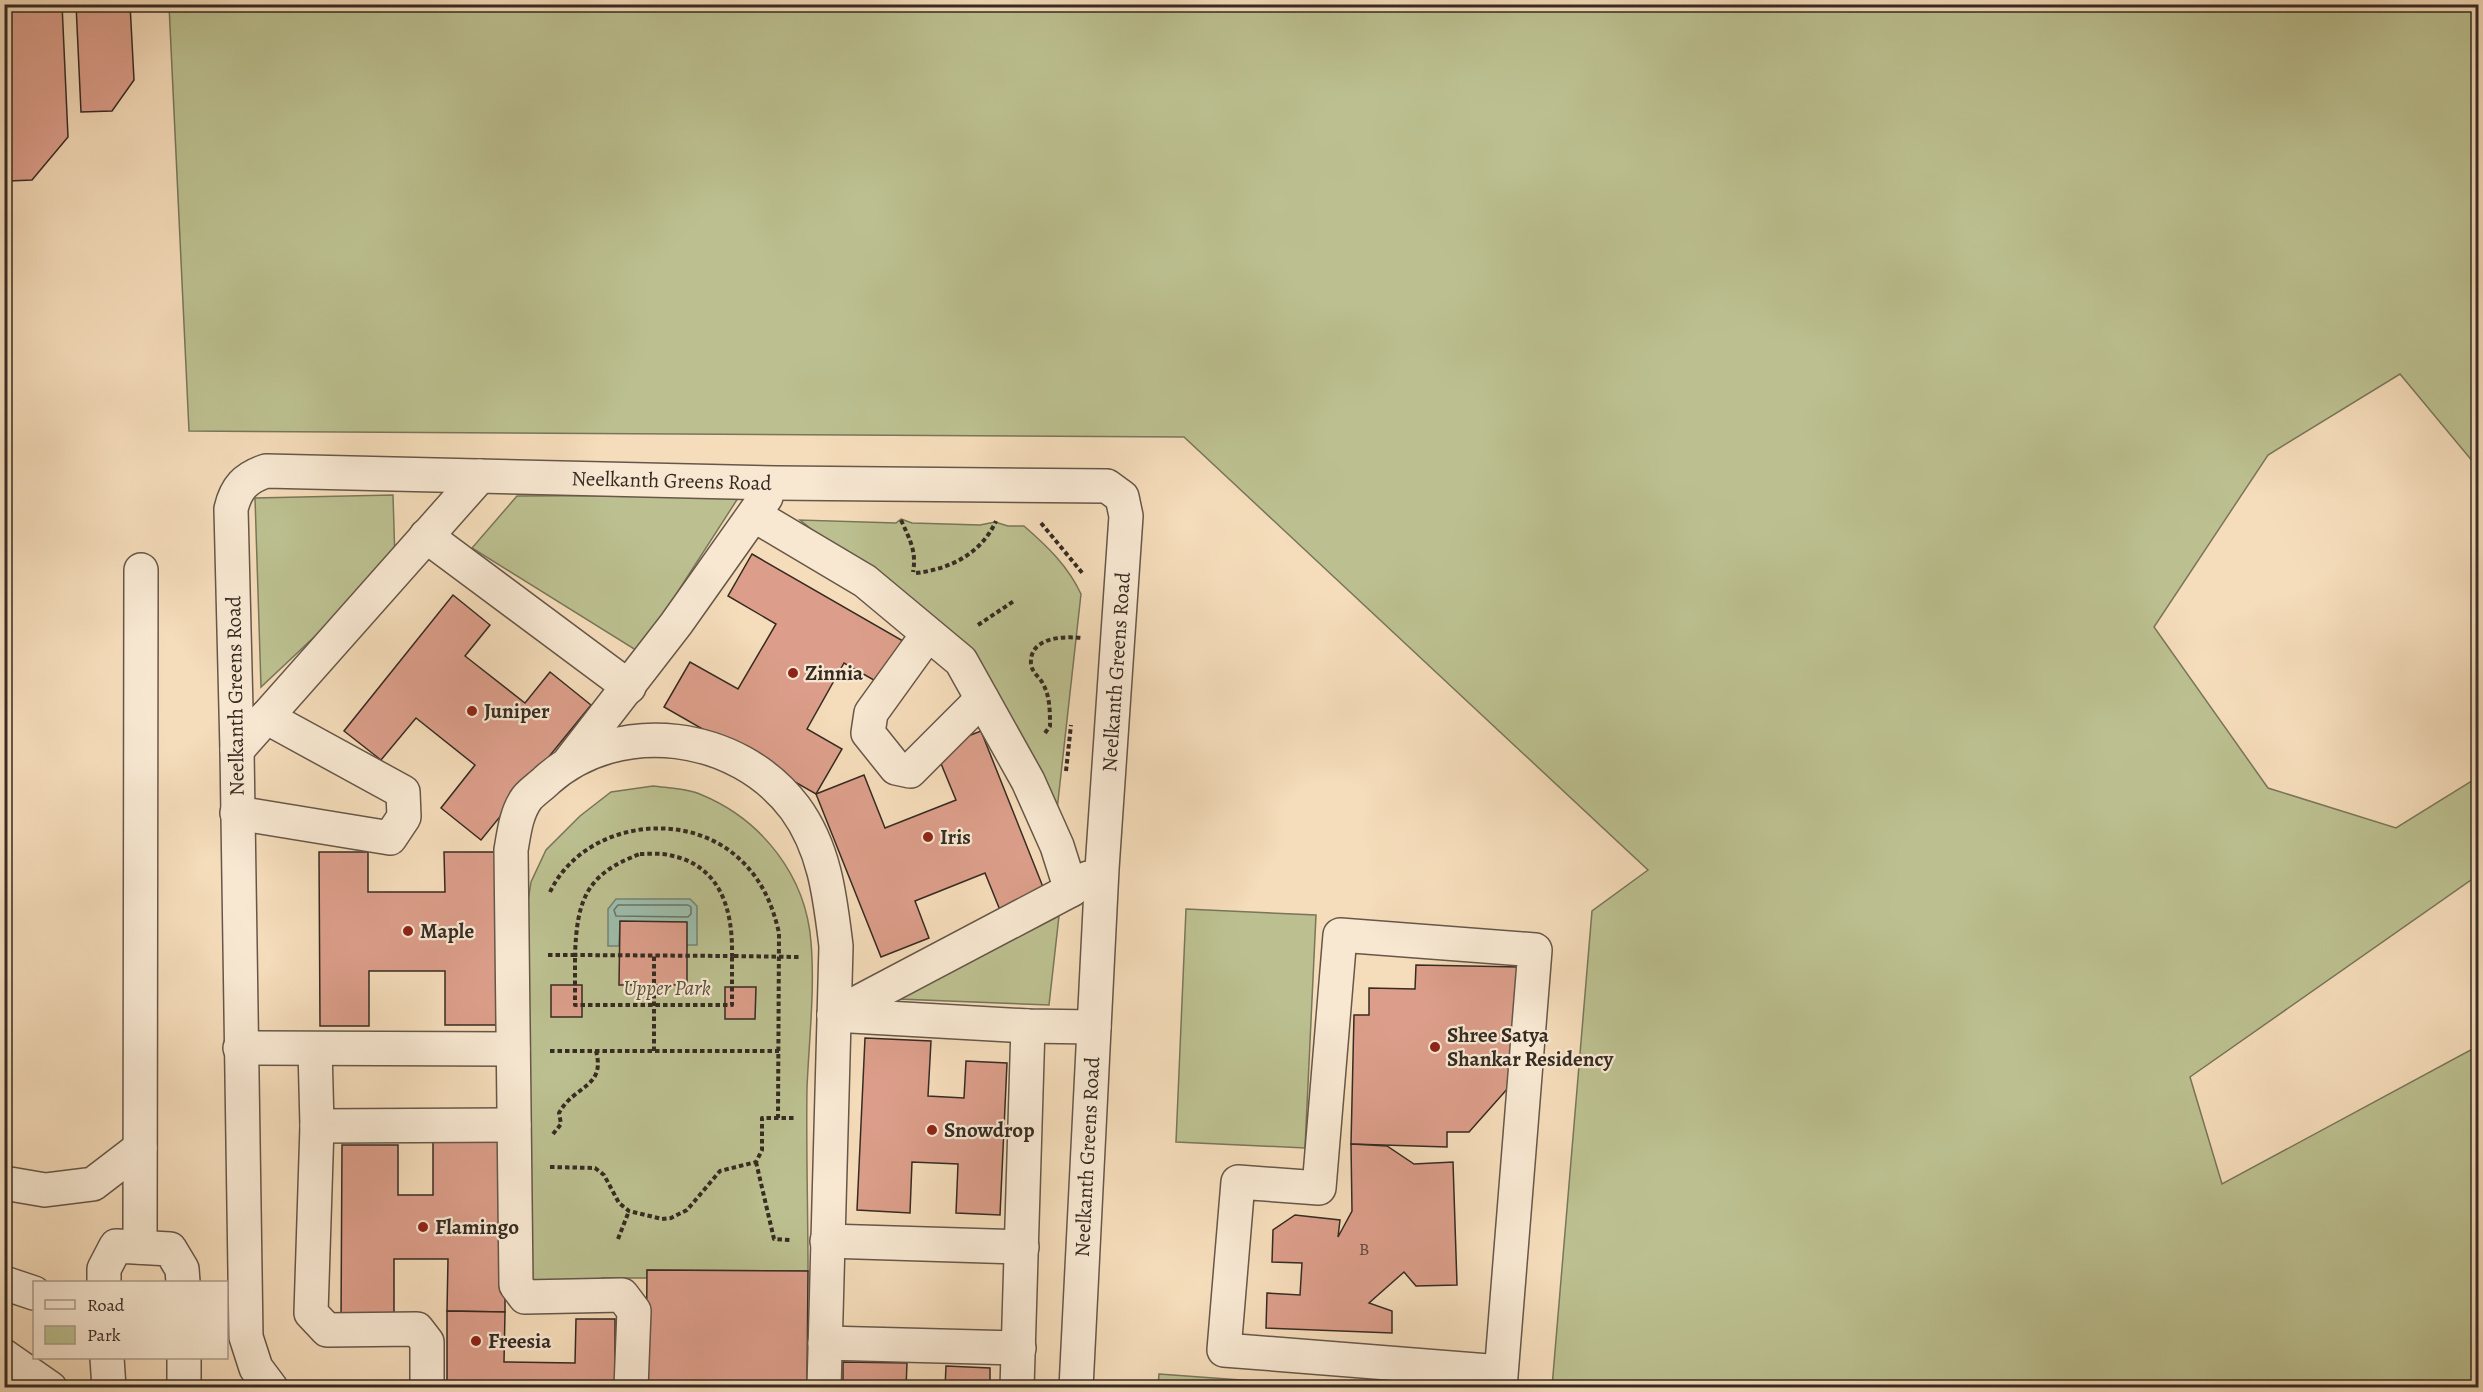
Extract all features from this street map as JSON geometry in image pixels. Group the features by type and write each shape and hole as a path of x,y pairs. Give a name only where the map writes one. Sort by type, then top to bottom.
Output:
{"street":[{"name":"Neelkanth Greens Road","path":"271,1388 256,1368 246,1337 231,509 234,496 241,484 252,476 266,471 776,483 1107,486 1122,497 1126,516 1102,869 1076,1388"},
{"path":"237,750 480,476"},
{"path":"565,766 629,687 776,483"},
{"path":"753,515 865,581 961,662 1028,781 1057,846 1071,890"},
{"path":"426,536 629,687"},
{"path":"140,1247 141,570"},
{"path":"928,634 871,713 868,733 896,768 910,771 982,699"},
{"path":"237,813 390,838 404,817 403,792 267,717"},
{"path":"632,1388 634,1311 622,1295 525,1297 516,1285 514,1125 529,1050 511,850 515,824 527,798 565,766 587,753 645,740 674,741 702,746 728,755 753,769 776,786 795,808 817,849 828,886 836,957 824,1388"},
{"path":"834,1015 1071,890 1102,869"},
{"path":"1340,935 1535,950 1500,1380 1224,1350 1238,1182 1320,1188 1340,935"},
{"path":"834,1015 1028,1026 1094,1027"},
{"path":"1017,1388 1028,1026"},
{"path":"240,1048 529,1050"},
{"path":"315,1048 317,1126 311,1313 327,1330 417,1329 427,1342 427,1388"},
{"path":"317,1126 514,1125"},
{"path":"4,1183 45,1190 93,1184 140,1148"},
{"path":"827,1241 1022,1247"},
{"path":"104,1281 104,1269 116,1246 170,1249 183,1269 183,1281"},
{"path":"4,1283 33,1293"},
{"path":"825,1343 1019,1348"},
{"path":"4,1356 50,1388"},
{"path":"106,1359 109,1388"},
{"path":"184,1359 184,1388"}],"path":[{"path":"903,483 901,519 915,556 913,573"},
{"path":"906,571 913,573 930,571 961,559 987,538 995,522 999,484"},
{"path":"901,519 913,519"},
{"path":"984,521 1007,522"},
{"path":"1030,523 1042,523 1087,579"},
{"path":"1080,650 1083,626"},
{"path":"1043,736 1050,726 1050,717 1043,684 1031,666 1035,650 1046,640 1081,638 1119,642"},
{"path":"1066,773 1072,717"},
{"path":"547,899 565,870 582,854 602,841 623,832 647,828 670,828 693,833 734,854 750,870 764,890 774,911 779,933 778,1118"},
{"path":"640,854 668,854 694,864 715,882 728,906 733,933 732,956 732,1005 575,1005 576,932 580,906 594,882 615,864 640,854"},
{"path":"575,955 836,957"},
{"path":"654,956 654,1050"},
{"path":"529,1050 779,1051"},
{"path":"551,1137 561,1124 559,1113 564,1104 571,1096 592,1082 597,1070 596,1050"},
{"path":"774,1239 756,1162 762,1150 762,1118 831,1118"},
{"path":"514,1168 595,1168 604,1175 619,1203 629,1211 662,1219 671,1218 694,1204 711,1179 720,1171 756,1162"},
{"path":"618,1239 629,1211"}],"green space":[{"path":"169,5 2478,5 2478,468 2400,374 2268,455 2154,627 2268,788 2396,828 2478,777 2478,875 2190,1077 2222,1184 2478,1046 2477,1387 1552,1387 1592,911 1648,870 1184,437 189,431"},
{"path":"393,495 395,561 261,687 255,498"},
{"path":"740,495 639,652 472,548 517,496"},
{"path":"901,519 912,523 980,525 995,522 1008,526 1024,526 1056,557 1076,584 1081,594 1056,819 973,658 959,638 892,594 800,520 896,523"},
{"name":"Upper Park","path":"653,786 696,793 724,806 744,819 777,853 800,895 807,918 812,960 807,1088 808,1271 647,1270 647,1278 602,1278 602,1284 525,1288 522,939 531,882 546,850 580,816 611,792"},
{"path":"1186,909 1316,915 1305,1148 1176,1142"},
{"path":"1059,916 1049,1005 899,999"},
{"path":"1159,1374 1339,1387 1158,1387"}],"water":[{"path":"616,899 690,899 697,906 697,945 687,945 620,922 619,946 608,946 608,909"}],"building":[{"path":"4,4 62,4 68,137 32,180 9,181 4,85"},
{"path":"76,4 130,4 134,80 112,111 81,112"},
{"name":"Zinnia","path":"752,554 903,641 879,683 844,663 807,729 842,749 816,794 664,707 690,662 738,689 776,624 728,596"},
{"name":"Juniper","path":"453,595 490,625 465,656 525,703 550,672 591,705 481,840 441,808 475,765 416,718 381,760 344,731"},
{"name":"Iris","path":"981,731 1045,892 1000,910 985,873 915,901 929,938 881,957 816,794 864,775 885,828 956,800 935,749"},
{"name":"Maple","path":"319,852 368,852 368,892 445,892 444,852 496,852 497,1025 445,1025 445,971 369,971 369,1026 320,1026"},
{"path":"620,921 687,922 687,985 619,985"},
{"name":"Shree Satya Shankar Residency","path":"1416,965 1520,967 1517,1078 1469,1132 1447,1132 1447,1147 1351,1144 1354,1015 1369,1015 1369,988 1415,989"},
{"path":"551,985 582,985 582,1017 551,1017"},
{"path":"725,987 756,987 755,1019 725,1019"},
{"name":"Snowdrop","path":"865,1038 931,1041 928,1096 964,1098 966,1061 1007,1063 1000,1215 956,1213 958,1164 912,1162 910,1213 857,1210"},
{"name":"Flamingo","path":"433,1139 505,1139 505,1312 447,1311 448,1259 394,1259 394,1321 341,1321 342,1145 398,1145 398,1195 433,1195"},
{"path":"1351,1144 1387,1146 1414,1164 1453,1162 1457,1285 1416,1286 1404,1272 1369,1303 1392,1311 1392,1333 1266,1328 1267,1293 1300,1295 1302,1263 1272,1262 1273,1230 1295,1215 1340,1220 1338,1237 1352,1211"},
{"path":"647,1270 808,1271 807,1388 646,1388"},
{"name":"Freesia","path":"447,1311 505,1312 504,1362 575,1363 576,1319 615,1319 615,1388 447,1388"},
{"path":"843,1362 907,1363 906,1388 843,1388"},
{"path":"946,1366 990,1368 990,1388 945,1388"}],"place":[{"name":"Zinnia","path":"793,673"},
{"name":"Juniper","path":"472,711"},
{"name":"Iris","path":"928,837"},
{"name":"Maple","path":"408,931"},
{"name":"Shree Satya Shankar Residency","path":"1435,1047"},
{"name":"Snowdrop","path":"932,1130"},
{"name":"Flamingo","path":"423,1227"},
{"name":"Freesia","path":"476,1341"}]}
